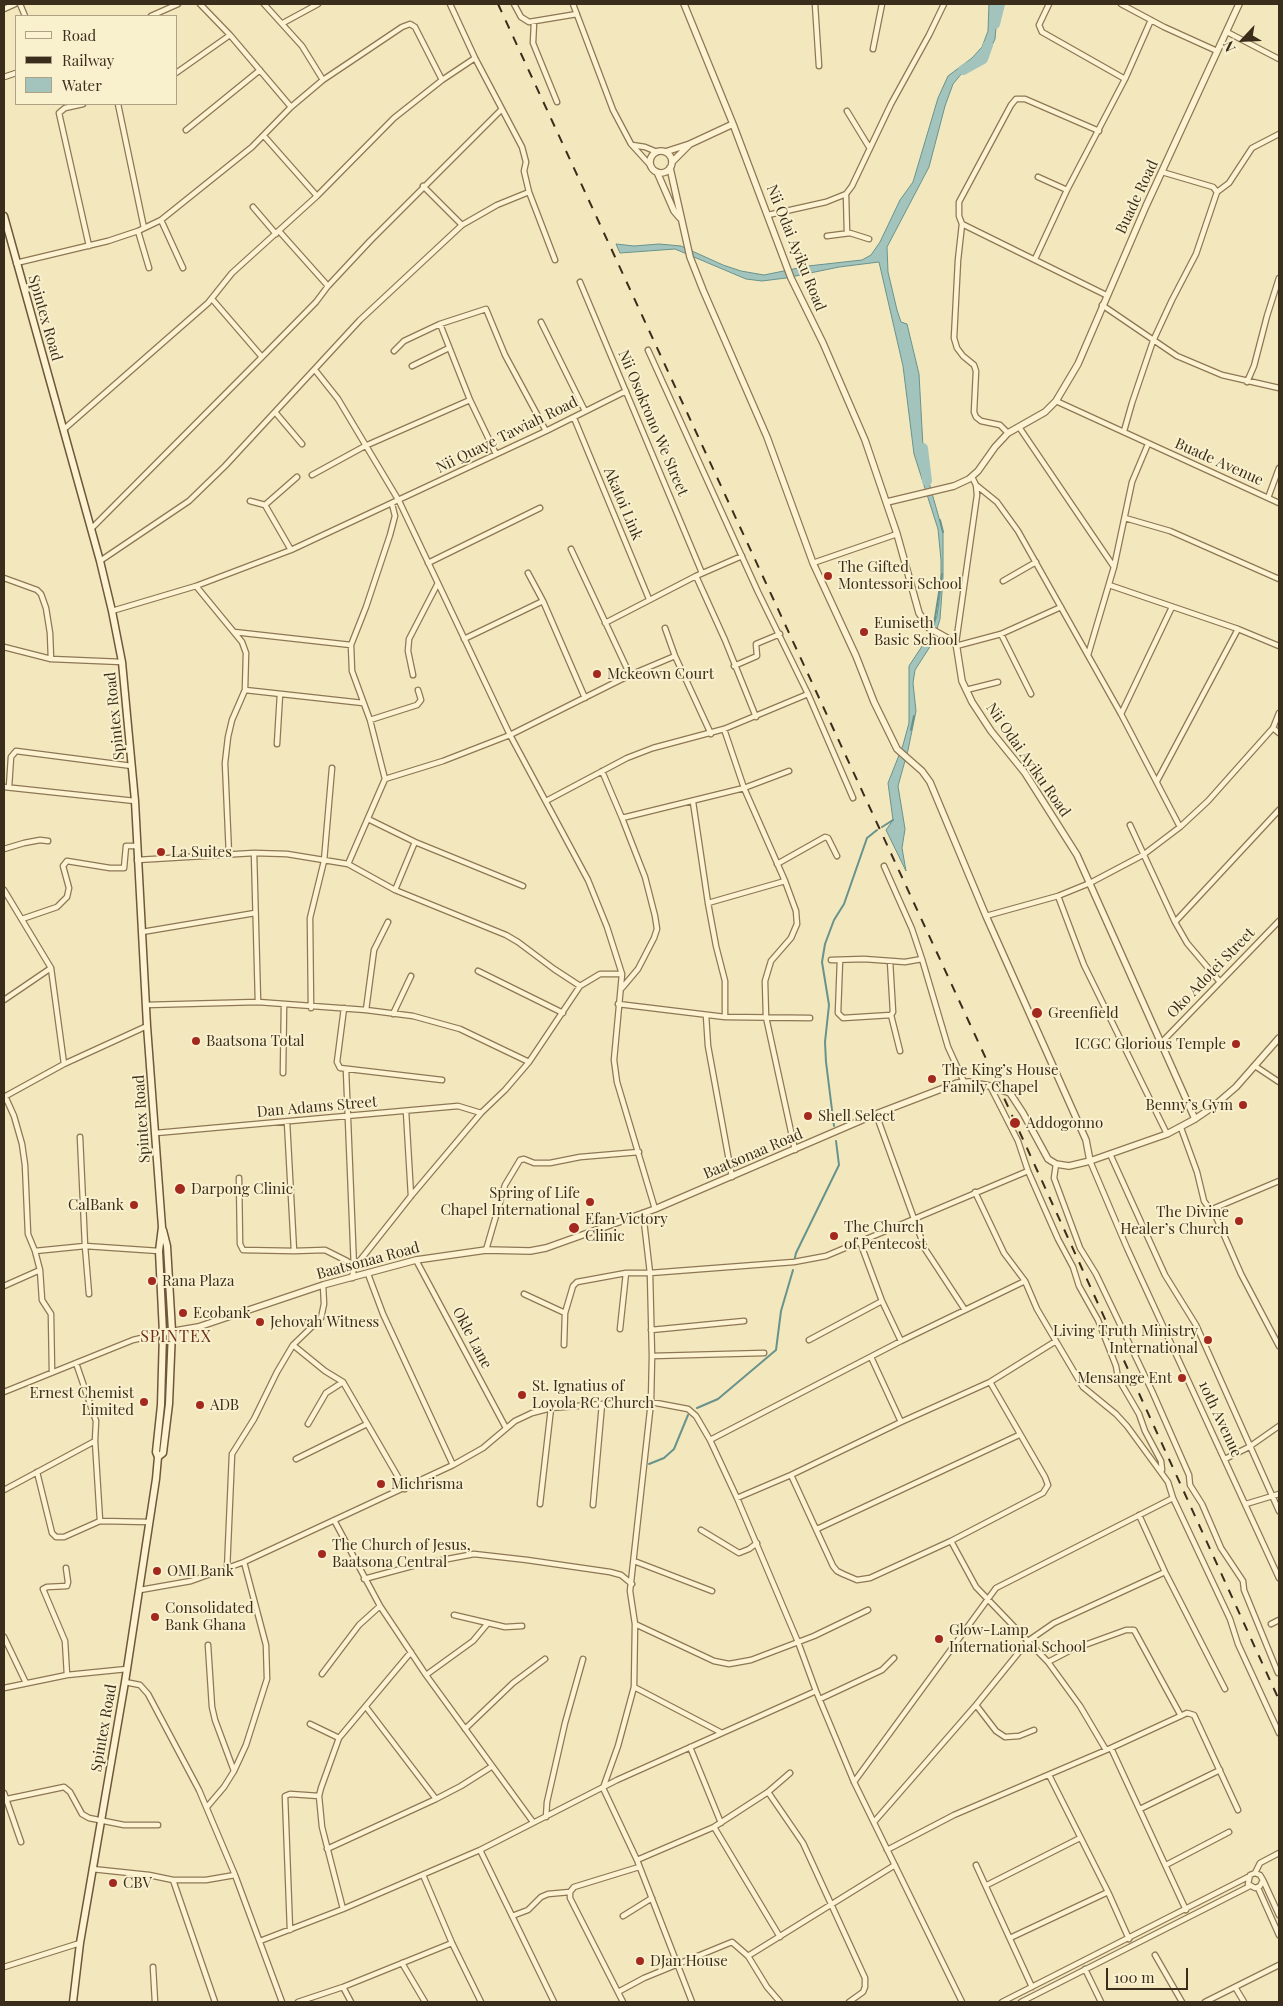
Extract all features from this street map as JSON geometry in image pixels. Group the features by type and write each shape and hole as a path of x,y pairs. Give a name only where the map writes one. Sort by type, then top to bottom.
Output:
{"main road":[{"name":"Spintex Road","path":"4,216 100,561 122,662 135,801 147,1026 162,1227 159,1251 163,1332 156,1452 158,1457 140,1590 92,1869 73,2002"},
{"name":"Spintex Road","path":"158,1457 163,1454 169,1404 172,1331 167,1246 162,1227"}],"street":[{"path":"4,9 15,4"},
{"path":"153,15 178,4"},
{"path":"200,4 230,35 291,107"},
{"path":"264,4 306,50 323,80"},
{"path":"283,23 318,4"},
{"path":"450,4 523,152 526,162 524,171 529,192 555,260"},
{"path":"514,4 521,17 529,22 577,14"},
{"path":"573,4 613,110 631,144 657,172 674,211 680,218"},
{"name":"Nii Odai Ayiku Road","path":"684,4 733,124 791,278 823,343 865,440 897,534 919,613 929,628 956,644 962,681 978,713 1025,773 1077,855 1195,1119"},
{"path":"815,4 819,66"},
{"path":"873,49 882,4"},
{"path":"768,215 826,202 846,194 852,186 869,147 944,4"},
{"path":"1049,4 1039,25 1042,32 1125,79"},
{"path":"1121,4 1169,30 1217,51"},
{"name":"Buade Road","path":"972,477 995,447 1008,434 1045,412 1056,401 1078,364 1106,295 1239,4"},
{"path":"1035,259 1067,190 1125,79 1152,20"},
{"path":"534,22 532,44 557,102"},
{"path":"16,263 89,246 138,231 161,220 225,170 264,136 291,107 323,80 402,26 410,24 415,27 442,80"},
{"path":"1226,32 1279,58"},
{"path":"178,72 230,35"},
{"path":"64,430 212,299 232,273 317,196 394,118 442,80 475,58"},
{"path":"186,130 260,70"},
{"path":"1008,434 1000,425 981,421 976,417 974,412 976,371 974,364 957,348 954,338 962,224 958,216 959,202 1010,105 1016,99 1025,99 1099,131"},
{"path":"78,105 65,108 59,114 89,246"},
{"path":"118,105 144,228"},
{"path":"91,529 316,302 328,286 423,186 502,109"},
{"path":"847,111 869,147"},
{"path":"631,144 657,152 665,152 690,144 733,124"},
{"path":"1124,431 1153,341 1196,254 1216,192 1229,182 1252,148 1279,134"},
{"path":"264,136 317,196"},
{"path":"657,172 664,172 690,144"},
{"path":"651,166 651,158 657,152"},
{"path":"665,152 670,156 680,208 680,218 690,257 767,437 813,563 856,656 874,702 897,749 922,771 930,782 986,916 1079,1124 1089,1151 1090,1161"},
{"path":"1162,172 1214,187 1216,192"},
{"path":"1038,177 1067,190"},
{"path":"423,186 462,225"},
{"path":"100,561 189,501 315,370 360,320 462,225 497,205 529,192"},
{"path":"846,194 847,233"},
{"path":"252,207 328,286"},
{"path":"161,220 183,268"},
{"path":"962,224 1106,295"},
{"path":"138,231 149,268"},
{"path":"827,236 847,233 869,239"},
{"path":"1247,382 1254,366 1279,278"},
{"name":"Nii Osokrono We Street","path":"580,282 702,573"},
{"path":"212,299 262,357"},
{"path":"1102,305 1177,356 1222,375 1279,388"},
{"path":"394,351 404,342 440,324 483,309 487,310 505,355 546,431"},
{"path":"541,322 585,411"},
{"path":"440,324 470,400 496,454"},
{"path":"412,366 450,348"},
{"path":"648,350 758,592 808,694 853,798"},
{"path":"315,370 338,399 399,501 510,735 588,880 607,927 622,974 614,1060 617,1082 655,1209"},
{"name":"Nii Quaye Tawiah Road","path":"112,611 196,586 291,550 574,418 626,391"},
{"path":"312,475 365,446 470,400"},
{"name":"Buade Avenue","path":"1056,401 1279,503"},
{"path":"275,412 302,444"},
{"name":"Akatoi Link","path":"574,418 649,599"},
{"path":"1019,427 1114,567"},
{"path":"1088,655 1114,567 1132,482 1148,444"},
{"path":"1268,498 1279,468"},
{"path":"265,505 297,477"},
{"path":"887,502 962,483 972,477 976,485 977,495 956,644 1001,634 1061,606"},
{"path":"976,485 997,502 1008,516 1036,562 1121,714 1180,828"},
{"path":"250,501 265,505 291,550"},
{"path":"348,864 385,779 370,720 352,671 352,645 390,534 395,516 392,504"},
{"path":"428,563 540,508"},
{"path":"1125,518 1170,530 1279,579"},
{"path":"813,563 897,534"},
{"path":"571,549 630,675"},
{"path":"605,623 702,573 742,556"},
{"path":"1003,581 1036,562"},
{"path":"528,572 543,601 585,698"},
{"path":"696,576 756,717"},
{"path":"4,578 37,590 40,594 46,608 50,633 51,659"},
{"path":"413,675 408,651 409,639 438,583"},
{"path":"1109,585 1238,629 1279,646"},
{"path":"196,586 242,642 246,653 245,690 232,720 228,737 226,763 229,855"},
{"path":"464,639 543,601"},
{"path":"1121,714 1172,607"},
{"path":"665,628 675,656 711,734"},
{"path":"1156,781 1238,629"},
{"path":"234,632 352,645"},
{"path":"734,666 757,656 756,644 780,634"},
{"path":"1001,634 1031,694"},
{"path":"4,647 51,659 122,662"},
{"path":"385,779 442,761 510,735 630,675 675,656"},
{"path":"966,690 998,682"},
{"path":"245,690 363,703"},
{"path":"370,720 417,705 421,700 418,690"},
{"path":"277,744 280,694"},
{"path":"546,801 602,771 653,748 711,734 808,694"},
{"path":"986,916 1058,896 1090,883 1144,855 1180,828 1208,800 1273,728 1279,713"},
{"path":"1273,728 1279,733"},
{"path":"724,729 744,788 785,880 796,911 797,924 791,938 771,961 766,974 766,1017 795,1150"},
{"path":"132,766 16,751 11,757 6,787 135,801"},
{"path":"311,1008 310,918 324,861 332,768"},
{"path":"622,818 744,788 789,770"},
{"path":"602,771 645,877 655,916 656,929 654,938 638,969 622,988"},
{"path":"693,802 708,903 725,981 725,1017"},
{"path":"1175,922 1279,810"},
{"path":"368,819 414,842 523,886"},
{"path":"1130,824 1175,922 1187,943 1220,982"},
{"path":"777,864 825,837 828,838 837,856"},
{"path":"4,849 40,840 48,841"},
{"path":"395,890 414,842"},
{"path":"22,919 57,907 67,897 69,888 63,866 68,861 110,868 124,868 126,846 137,846"},
{"path":"254,853 258,1002"},
{"path":"138,860 254,853 287,854 348,864 395,890 506,935 580,986"},
{"path":"884,866 912,929 948,1047 964,1082"},
{"path":"708,903 785,880"},
{"path":"4,890 51,968 64,1064"},
{"path":"1058,896 1084,965 1167,1134"},
{"path":"142,932 255,913"},
{"name":"Oko Adotei Street","path":"1161,1043 1279,921"},
{"path":"366,1010 374,950 388,922"},
{"path":"831,960 864,959 905,962 922,958"},
{"path":"840,960 838,1013 840,1016 843,1018 890,1015"},
{"path":"890,961 893,1012 890,1015 900,1051"},
{"path":"4,1000 51,968"},
{"path":"478,971 563,1013"},
{"path":"354,1268 411,1196 481,1113 506,1090 529,1062 580,986 600,974 622,974"},
{"path":"393,1014 411,976"},
{"path":"146,1006 258,1002 311,1008 366,1010 445,1024 529,1062"},
{"path":"618,1004 725,1017 810,1018"},
{"path":"283,1073 284,1005"},
{"path":"344,1008 337,1062 340,1068 442,1080"},
{"path":"706,1015 708,1046 732,1177"},
{"path":"52,1372 50,1314 42,1300 40,1270 28,1234 25,1165 22,1144 14,1116 4,1097 64,1064 147,1026"},
{"path":"1278,1673 1244,1590 1243,1580 1221,1548 1202,1504 1190,1485 1189,1475 1152,1391 1096,1274 1080,1248 1054,1178 1056,1164 1069,1166 1090,1161 1182,1128 1214,1106 1236,1087 1279,1038"},
{"path":"1255,1066 1279,1082"},
{"path":"346,1070 354,1268 352,1278"},
{"name":"Baatsonaa Road","path":"163,1332 198,1327 323,1286 416,1260 486,1250 530,1251 546,1248 655,1209 876,1114 941,1088 964,1082 990,1086 1010,1094 1023,1113 1048,1159 1056,1164"},
{"path":"990,1086 1018,1141 1028,1171 1058,1239 1073,1267 1079,1286 1098,1320 1116,1366 1118,1378 1139,1414 1145,1431 1161,1461 1162,1472"},
{"name":"Dan Adams Street","path":"156,1132 458,1106 481,1113"},
{"path":"406,1111 411,1196"},
{"path":"876,1114 925,1249 965,1310"},
{"path":"287,1122 294,1251"},
{"path":"1182,1128 1197,1172 1204,1201 1217,1219 1241,1274 1279,1346"},
{"path":"80,1137 89,1294"},
{"path":"486,1250 505,1185 520,1160 524,1159 534,1163 550,1163 580,1157 639,1152"},
{"path":"1110,1154 1165,1275 1196,1325 1279,1511"},
{"name":"10th Avenue","path":"1090,1161 1131,1257 1279,1578"},
{"path":"564,1344 565,1313 573,1286 577,1282 626,1273 650,1273 800,1261 826,1256 914,1217 1028,1171"},
{"path":"239,1178 241,1248 248,1251 330,1251 347,1261 354,1268"},
{"path":"1210,1210 1279,1181"},
{"path":"975,1192 1004,1253 1026,1281 1037,1309 1083,1387 1116,1414 1127,1426 1168,1482 1173,1498 1230,1619 1238,1644 1279,1733"},
{"path":"643,1213 650,1273 652,1356 651,1402 630,1602 635,1624 634,1687 604,1788 637,1860 676,1965 692,2002"},
{"path":"860,1242 882,1301 901,1342"},
{"path":"35,1251 85,1246 159,1251"},
{"name":"Okle Lane","path":"416,1260 506,1428"},
{"path":"4,1286 40,1270"},
{"path":"620,1328 626,1273"},
{"path":"368,1274 383,1314 453,1465"},
{"path":"710,1440 871,1357 1026,1281"},
{"path":"227,1570 232,1454 254,1419 277,1372 293,1345 321,1318 324,1304 323,1286"},
{"path":"524,1294 565,1313"},
{"path":"809,1340 882,1301"},
{"path":"651,1330 744,1321"},
{"path":"4,1392 133,1340 163,1332"},
{"path":"737,1498 791,1475 990,1382 1056,1342"},
{"path":"293,1345 325,1371 343,1382 405,1489"},
{"path":"652,1356 764,1352"},
{"path":"871,1357 901,1422"},
{"path":"76,1362 96,1421 95,1441 100,1521"},
{"path":"308,1424 326,1393 343,1382"},
{"path":"791,1475 837,1571 856,1580 870,1578 951,1541 1043,1493 1048,1485 990,1382"},
{"path":"140,1590 176,1585 227,1570 405,1489 453,1465 483,1448 521,1417 551,1408 651,1402 682,1408 692,1412 710,1440 757,1543 854,1782 962,2002"},
{"path":"594,1504 602,1404"},
{"path":"540,1504 551,1408"},
{"path":"296,1459 367,1424"},
{"path":"1225,1459 1249,1447 1279,1426"},
{"path":"817,1529 1019,1435"},
{"path":"4,1490 95,1441"},
{"path":"37,1472 52,1533 56,1537 64,1537 100,1521 149,1522"},
{"path":"1246,1504 1279,1494"},
{"path":"854,1782 986,1599 996,1588 1006,1581 1173,1498"},
{"path":"1139,1515 1165,1572 1225,1689"},
{"path":"334,1520 364,1579 410,1652 491,1767 533,1822"},
{"path":"701,1530 738,1553 750,1549 757,1543"},
{"path":"951,1541 976,1586 986,1599 1048,1662 1109,1749 1140,1809 1186,1910"},
{"path":"364,1579 474,1554 610,1572 621,1575 632,1584"},
{"path":"634,1561 712,1591"},
{"path":"207,1807 224,1787 234,1771 246,1745 267,1679 266,1645 244,1562"},
{"path":"66,1568 67,1586 43,1589 65,1641 66,1675"},
{"path":"874,1822 976,1705 1028,1641 1054,1623 1165,1572"},
{"path":"322,1674 359,1625 380,1606"},
{"path":"635,1624 714,1661 729,1664 751,1660 798,1642 868,1610"},
{"path":"454,1614 505,1627 522,1626"},
{"path":"1271,1624 1279,1620"},
{"path":"426,1674 473,1641 488,1623"},
{"path":"1048,1662 1071,1650 1126,1630 1134,1630 1180,1716"},
{"path":"4,1637 26,1684"},
{"path":"208,1645 212,1707 234,1771"},
{"path":"343,1908 322,1827 319,1796 339,1738 410,1652"},
{"path":"820,1699 882,1670 894,1658"},
{"path":"465,1729 512,1683 545,1659"},
{"path":"546,1817 547,1802 565,1723 583,1659"},
{"path":"4,1688 66,1675 127,1669"},
{"path":"125,1682 140,1685 148,1694 207,1807 236,1875 282,2002"},
{"path":"634,1687 722,1733"},
{"path":"260,1941 480,1850 617,1780 816,1691"},
{"path":"976,1705 996,1731 1005,1737 1019,1736 1034,1730"},
{"path":"366,1707 436,1799"},
{"path":"887,1850 954,1815 1109,1749 1190,1712 1194,1715 1238,1810"},
{"path":"310,1724 339,1738"},
{"path":"690,1748 721,1823"},
{"path":"327,1849 436,1799 491,1767"},
{"path":"1140,1809 1220,1770"},
{"path":"637,1860 714,1827 768,1792 790,1773"},
{"path":"1049,1775 1129,1938"},
{"path":"6,1799 64,1787 70,1792 82,1814 88,1818 124,1825 158,1825"},
{"path":"768,1792 803,1843 864,1978 865,1986 863,1992 849,2002"},
{"path":"4,1793 7,1808 21,1842"},
{"path":"290,1930 286,1796 290,1794 319,1796"},
{"path":"714,1827 780,1937"},
{"path":"1166,1865 1229,1832"},
{"path":"987,1885 1080,1838"},
{"path":"480,1850 554,2002"},
{"path":"1002,2002 1248,1877 1255,1873 1260,1863 1279,1852"},
{"path":"976,1864 1032,1987"},
{"path":"748,1956 895,1865"},
{"path":"512,1916 528,1910 536,1901 548,1894 570,1892 574,1888 639,1867"},
{"path":"92,1869 149,1875 173,1880 206,1880 236,1875"},
{"path":"1255,1873 1260,1875 1279,1915"},
{"path":"423,1874 452,1943 481,2002"},
{"path":"1248,1877 1250,1886"},
{"path":"173,1880 215,2002"},
{"path":"1258,1888 1262,1880"},
{"path":"1021,2002 1250,1886 1258,1888"},
{"path":"1258,1888 1279,1935"},
{"path":"570,1892 570,1898 623,2002"},
{"path":"1010,1938 1108,1892"},
{"path":"623,1916 652,1898"},
{"path":"4,1968 80,1943"},
{"path":"298,2002 343,1987 452,1943"},
{"path":"618,1992 644,1978 728,1943 736,1944 748,1956 767,1987 780,2002"},
{"path":"1156,1954 1182,2002"},
{"path":"402,1964 425,2002"},
{"path":"1205,2002 1279,1965"},
{"path":"153,1967 155,2002"},
{"path":"1085,1969 1101,2002"},
{"path":"343,1987 351,2002"},
{"path":"1235,1987 1244,2002"}],"water":[{"path":"989,4 998,4 995,39 989,52 963,72 953,84 945,106 929,167 887,247 888,272 897,310 901,322 907,324 919,374 924,465 943,532 943,578 940,619 933,642 915,670 913,683 916,711 898,786 905,829 902,848 906,871 886,830 893,820 888,783 903,745 909,723 909,666 930,634 937,616 941,587 941,560 938,529 914,454 903,366 879,262 762,281 746,279 675,249 620,253 616,244 681,246 723,265 741,271 764,275 808,266 862,260 871,255 880,242 900,200 913,182 938,98 948,76 972,58 982,47 988,31"}],"waterway":[{"path":"995,24 1000,4"},
{"path":"963,70 983,59 988,45"},
{"path":"923,448 927,481"},
{"path":"940,520 943,532"},
{"path":"934,624 942,574"},
{"path":"911,730 914,716"},
{"path":"882,827 893,820"},
{"path":"834,1126 825,1042 829,1005 822,962 825,944 834,920 844,904 867,838 877,830"},
{"path":"794,1262 796,1253 839,1165 836,1141"},
{"path":"697,1408 718,1399 776,1350 781,1311 793,1270"},
{"path":"649,1464 664,1458 674,1449 688,1415"}],"railway":[{"path":"498,4 1000,1089 1279,1700"}],"place":[{"name":"The Gifted Montessori School","path":"828,576"},
{"name":"Euniseth Basic School","path":"864,632"},
{"name":"Mckeown Court","path":"597,674"},
{"name":"La Suites","path":"161,852"},
{"name":"Greenfield","path":"1037,1013"},
{"name":"Baatsona Total","path":"196,1041"},
{"name":"ICGC Glorious Temple","path":"1236,1044"},
{"name":"The King’s House Family Chapel","path":"932,1079"},
{"name":"Benny’s Gym","path":"1243,1105"},
{"name":"Shell Select","path":"808,1116"},
{"name":"Addogonno","path":"1015,1123"},
{"name":"Darpong Clinic","path":"180,1189"},
{"name":"Spring of Life Chapel International","path":"590,1202"},
{"name":"CalBank","path":"134,1205"},
{"name":"The Divine Healer’s Church","path":"1239,1221"},
{"name":"Efan Victory Clinic","path":"574,1228"},
{"name":"The Church of Pentecost","path":"834,1236"},
{"name":"Rana Plaza","path":"152,1281"},
{"name":"Ecobank","path":"183,1313"},
{"name":"Jehovah Witness","path":"260,1322"},
{"name":"Living Truth Ministry International","path":"1208,1340"},
{"name":"Mensange Ent","path":"1182,1378"},
{"name":"St. Ignatius of Loyola RC Church","path":"522,1395"},
{"name":"Ernest Chemist Limited","path":"144,1402"},
{"name":"ADB","path":"200,1405"},
{"name":"Michrisma","path":"381,1484"},
{"name":"The Church of Jesus, Baatsona Central","path":"322,1554"},
{"name":"OMI Bank","path":"157,1571"},
{"name":"Consolidated Bank Ghana","path":"155,1617"},
{"name":"Glow-Lamp International School","path":"939,1639"},
{"name":"CBV","path":"113,1883"},
{"name":"DJan House","path":"640,1961"}],"district":[{"name":"SPINTEX","path":"176,1337"}]}
